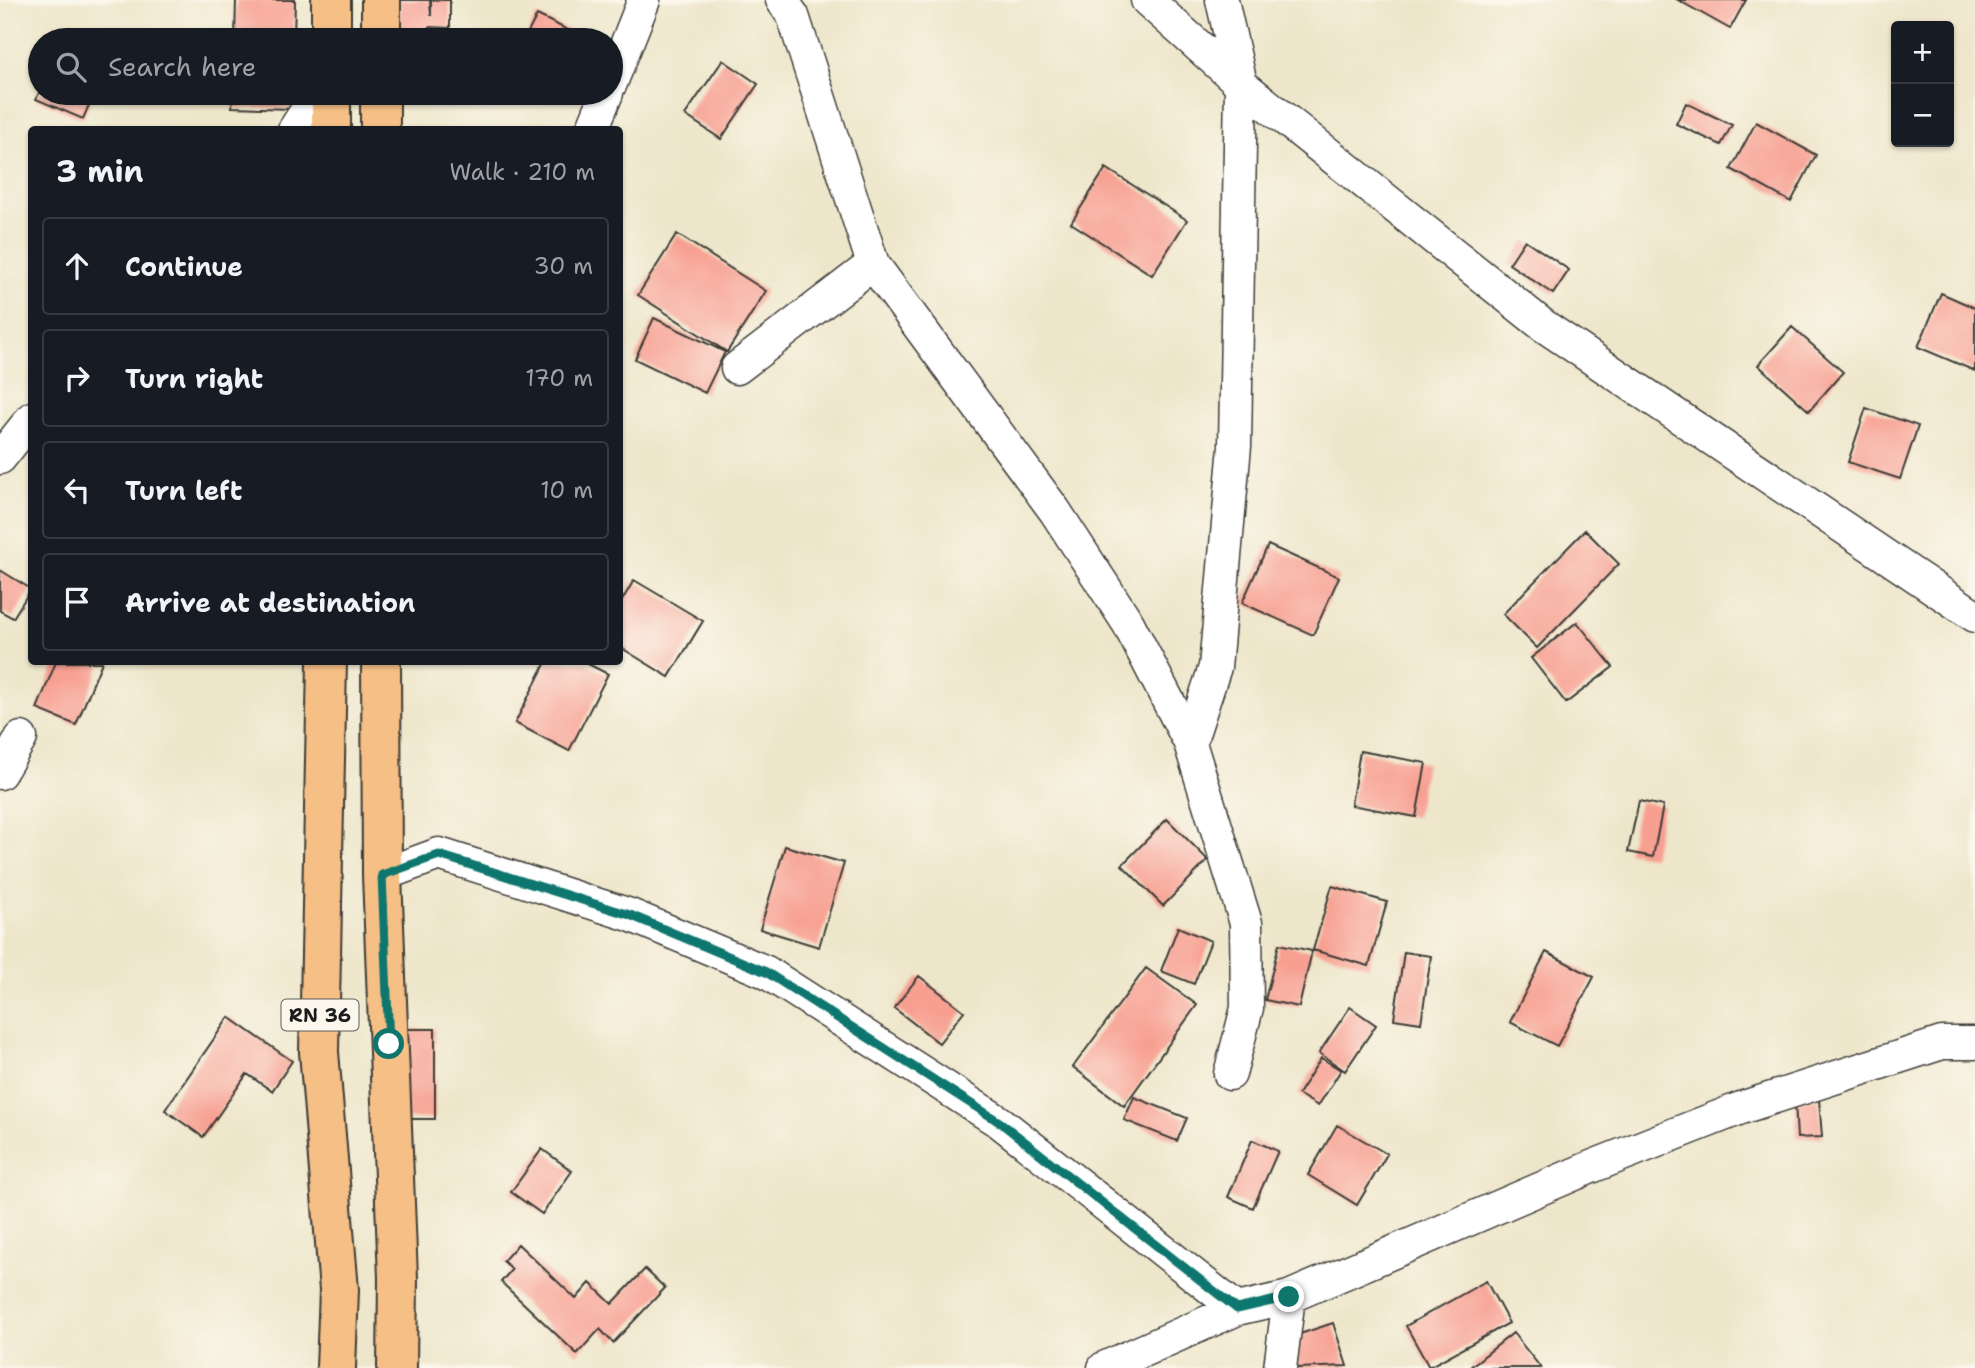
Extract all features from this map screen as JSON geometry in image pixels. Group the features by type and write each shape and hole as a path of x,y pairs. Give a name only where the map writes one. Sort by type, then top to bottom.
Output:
{"main road":[{"path":"331,0 331,28"},
{"path":"380,28 381,0"},
{"path":"331,105 331,126"},
{"path":"380,105 380,126"},
{"name":"RN 36","path":"327,665 319,1052 339,1290 336,1368"},
{"name":"RN 36","path":"381,665 382,875 398,1278 397,1368"}],"street":[{"path":"623,53 644,0"},
{"path":"782,0 793,16 873,264 1055,511 1128,624 1189,743 1245,923 1247,1009 1230,1074"},
{"path":"1147,0 1241,84 1544,326 1975,616"},
{"path":"1189,743 1215,667 1236,446 1241,84 1222,0"},
{"path":"297,126 310,105"},
{"path":"594,126 602,105"},
{"path":"737,368 873,264"},
{"path":"0,458 28,423"},
{"path":"0,773 20,738"},
{"path":"382,875 439,855 630,915 766,972 1001,1123 1237,1309"},
{"path":"1104,1368 1237,1309 1289,1297 1591,1167 1741,1108 1942,1043 1975,1043"},
{"path":"1280,1368 1289,1297"}],"building":[{"path":"236,0 295,0 294,28 235,28"},
{"path":"400,0 430,0 431,16 431,0 450,0 450,28 399,28"},
{"path":"1678,0 1746,0 1730,29"},
{"path":"537,15 564,28 530,28"},
{"path":"723,60 758,84 721,139 685,115"},
{"path":"1686,103 1732,125 1721,145 1676,124"},
{"path":"50,105 89,105 83,119"},
{"path":"232,105 291,105 291,109"},
{"path":"1756,122 1816,155 1791,202 1731,169"},
{"path":"1106,168 1187,220 1152,275 1071,223"},
{"path":"677,234 766,291 727,352 638,295"},
{"path":"1525,240 1569,270 1553,294 1509,264"},
{"path":"1941,293 1975,308 1975,371 1918,347"},
{"path":"654,318 725,352 705,393 635,359"},
{"path":"1792,327 1843,372 1809,411 1758,365"},
{"path":"1866,408 1918,426 1900,479 1848,462"},
{"path":"1585,530 1619,564 1537,648 1503,614"},
{"path":"1268,545 1339,577 1313,635 1242,603"},
{"path":"0,570 28,587 28,594 13,618 0,611"},
{"path":"634,580 703,621 669,677 623,649 623,599"},
{"path":"1577,622 1613,667 1566,703 1531,658"},
{"path":"55,665 101,665 76,725 37,709"},
{"path":"544,665 590,665 608,674 569,751 515,723"},
{"path":"1360,751 1426,763 1416,817 1351,805"},
{"path":"1639,801 1663,806 1653,857 1628,852"},
{"path":"1167,819 1208,860 1163,906 1122,865"},
{"path":"785,846 844,863 819,947 760,929"},
{"path":"1332,886 1387,902 1369,966 1313,950"},
{"path":"1178,927 1211,941 1194,984 1161,971"},
{"path":"1279,944 1312,951 1299,1007 1265,1000"},
{"path":"1404,952 1431,956 1421,1023 1394,1019"},
{"path":"1546,952 1594,977 1557,1046 1510,1022"},
{"path":"1146,968 1197,1005 1124,1106 1073,1067"},
{"path":"919,976 964,1011 939,1043 894,1008"},
{"path":"1350,1007 1376,1025 1345,1071 1319,1053"},
{"path":"229,1017 292,1061 272,1091 247,1074 203,1137 165,1110"},
{"path":"401,1029 435,1029 435,1119 401,1119"},
{"path":"1321,1058 1341,1070 1318,1106 1298,1094"},
{"path":"1134,1097 1187,1118 1177,1141 1124,1120"},
{"path":"1819,1099 1822,1137 1797,1138 1795,1101"},
{"path":"1337,1125 1387,1154 1357,1205 1308,1175"},
{"path":"1252,1140 1278,1151 1253,1208 1228,1197"},
{"path":"542,1149 572,1171 542,1214 511,1192"},
{"path":"518,1244 576,1299 590,1283 612,1304 645,1269 665,1288 613,1343 600,1329 577,1354 501,1282 512,1269 503,1261"},
{"path":"1486,1281 1509,1323 1429,1367 1406,1326"},
{"path":"1333,1323 1347,1366 1298,1368 1288,1338"},
{"path":"1513,1333 1541,1368 1469,1368"}],"route":[{"path":"389,1044 382,875 439,855 630,915 720,950 766,972 1001,1123 1237,1309 1289,1297"}]}
